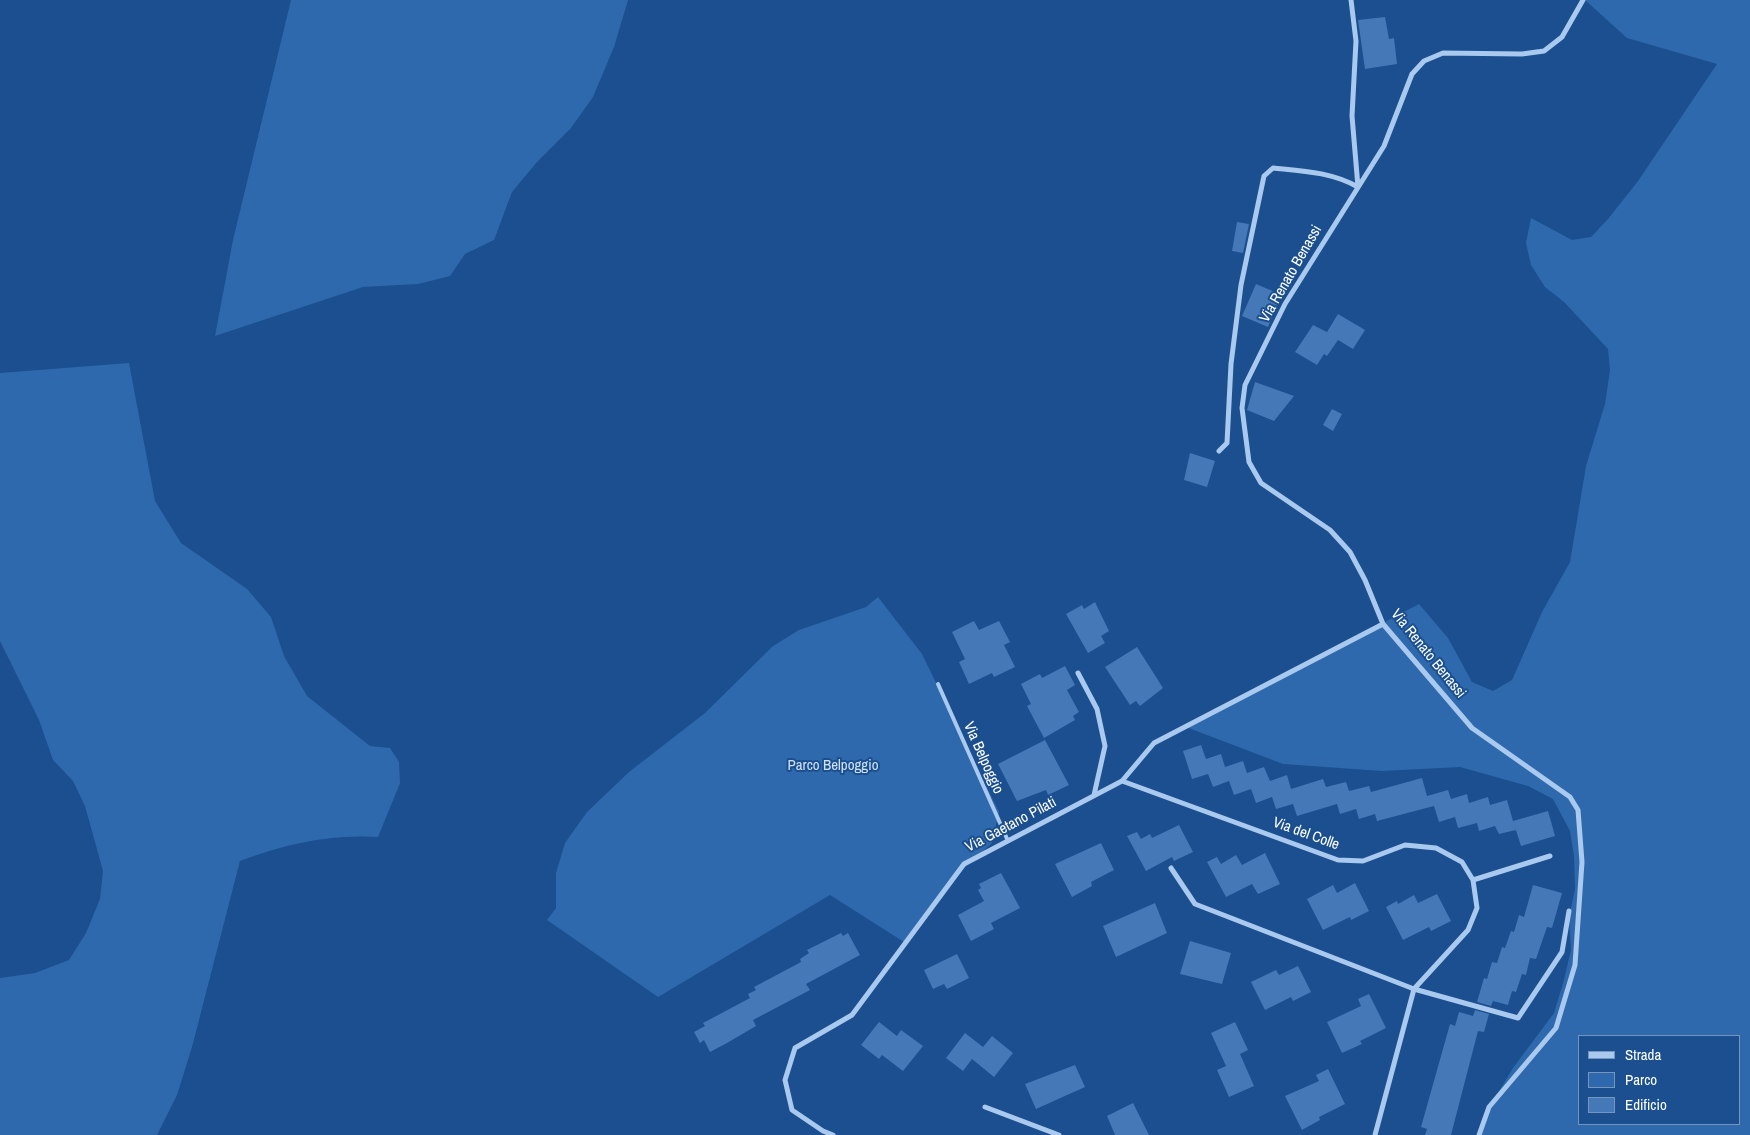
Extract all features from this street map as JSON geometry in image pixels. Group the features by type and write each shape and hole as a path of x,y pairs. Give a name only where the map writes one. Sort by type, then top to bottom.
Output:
{"street":[{"path":"1351,0 1356,42 1352,116 1358,187"},
{"name":"Via Renato Benassi","path":"1479,1135 1490,1107 1556,1028 1575,965 1582,862 1578,810 1570,797 1472,728 1382,624 1365,580 1350,552 1330,530 1261,483 1249,462 1242,408 1245,385 1285,304 1384,146 1412,74 1424,61 1443,53 1522,54 1544,51 1562,36 1584,0"},
{"path":"1219,450 1227,443 1231,364 1241,285 1264,176 1273,168 1324,173 1342,178 1358,187"},
{"name":"Via Gaetano Pilati","path":"834,1135 824,1131 792,1110 785,1080 795,1048 852,1015 964,864 1122,781 1154,743 1382,624"},
{"path":"1078,674 1097,709 1105,746 1094,795"},
{"name":"Via del Colle","path":"1122,781 1338,860 1364,861 1406,845 1436,848 1462,862 1473,880 1477,908 1468,930 1414,989 1375,1135"},
{"path":"1473,880 1550,856"},
{"path":"1171,868 1195,904 1414,989 1518,1018 1562,952 1569,911"},
{"path":"985,1107 1059,1135"}],"lane":[{"name":"Via Belpoggio","path":"938,684 1008,841"}],"green space":[{"path":"291,0 628,0 614,47 593,97 571,128 537,162 512,192 494,240 465,254 450,276 418,284 363,287 215,336 233,240"},
{"path":"1585,0 1750,0 1750,1135 1478,1135 1492,1103 1513,1068 1554,1013 1571,950 1569,917 1575,889 1574,856 1570,831 1553,799 1528,786 1460,767 1382,771 1283,764 1186,727 1419,604 1448,638 1472,682 1493,691 1512,680 1542,612 1570,562 1586,466 1605,404 1610,370 1608,349 1564,302 1545,287 1531,265 1526,243 1531,218 1572,240 1591,237 1638,181 1717,64 1627,38"},
{"path":"129,363 155,501 181,543 247,589 271,617 284,656 307,696 370,746 390,748 399,762 400,783 378,837 342,837 290,845 240,861 192,1047 177,1095 157,1135 0,1135 0,978 35,973 69,960 86,933 100,899 103,871 85,806 73,781 53,760 39,720 0,641 0,373"},
{"name":"Parco Belpoggio","path":"878,597 922,654 999,812 992,843 963,869 904,942 830,895 658,997 547,920 556,908 556,873 565,843 587,812 629,772 705,713 773,646 799,630 866,607"}],"building":[{"path":"1385,17 1389,39 1394,38 1397,64 1365,69 1358,20"},
{"path":"1237,222 1249,224 1243,253 1232,251"},
{"path":"1256,284 1282,295 1268,327 1242,316"},
{"path":"1338,314 1365,330 1353,349 1338,340 1327,356 1324,354 1317,365 1295,352 1313,325 1327,332"},
{"path":"1255,382 1294,396 1274,421 1247,410"},
{"path":"1332,409 1342,414 1333,431 1323,425"},
{"path":"1190,453 1215,461 1207,487 1184,480"},
{"path":"1095,602 1109,631 1101,636 1105,643 1088,653 1066,614 1082,605 1084,609"},
{"path":"974,621 979,630 999,621 1010,642 1004,645 1015,667 994,677 992,673 969,684 959,662 965,659 952,632"},
{"path":"1137,647 1163,688 1140,706 1136,701 1130,705 1105,667"},
{"path":"1065,666 1075,685 1067,690 1079,712 1073,716 1075,720 1044,738 1027,706 1031,704 1021,684 1040,674 1042,678"},
{"path":"1045,740 1069,785 1048,795 1046,790 1017,801 998,764"},
{"path":"1201,745 1206,759 1221,754 1225,767 1243,761 1247,773 1264,767 1270,781 1287,775 1291,789 1323,779 1326,787 1346,782 1349,791 1369,786 1371,792 1422,778 1427,796 1448,790 1451,799 1467,794 1469,803 1488,797 1490,805 1507,800 1513,821 1548,811 1555,836 1521,846 1516,830 1499,834 1495,826 1479,831 1477,823 1458,828 1455,817 1439,822 1434,806 1377,821 1375,814 1359,819 1356,809 1340,814 1337,804 1297,816 1293,804 1276,809 1272,797 1256,803 1251,789 1234,795 1229,781 1213,787 1208,774 1192,779 1183,751"},
{"path":"1179,825 1193,852 1174,861 1172,857 1146,871 1127,836 1137,832 1141,839 1150,834 1152,838"},
{"path":"1101,843 1114,870 1091,882 1092,886 1072,897 1055,864"},
{"path":"1265,853 1280,884 1258,894 1252,884 1226,897 1207,862 1217,857 1221,864 1236,855 1242,865"},
{"path":"1001,873 1020,908 991,923 994,929 971,941 958,915 984,901 978,890 981,888 979,884"},
{"path":"1355,883 1369,911 1351,920 1350,917 1323,930 1307,899 1333,885 1337,893"},
{"path":"1533,885 1562,893 1552,928 1547,927 1536,959 1530,958 1526,975 1522,974 1516,992 1512,991 1508,1005 1493,1001 1491,1006 1477,1002 1484,978 1487,979 1492,962 1497,963 1502,947 1505,948 1511,931 1514,932 1519,915 1524,917"},
{"path":"1437,894 1451,921 1431,931 1429,927 1403,940 1386,907 1397,901 1398,904 1414,895 1418,903"},
{"path":"1155,903 1167,933 1116,957 1103,926"},
{"path":"841,933 843,936 848,933 860,955 806,984 810,990 753,1020 756,1026 727,1043 710,1052 704,1040 700,1043 694,1032 705,1026 703,1023 750,998 748,994 756,990 754,987 801,962 800,959 809,953 807,950"},
{"path":"1190,941 1231,953 1222,984 1180,974"},
{"path":"957,954 969,978 947,989 944,984 933,989 924,970"},
{"path":"1298,966 1311,992 1293,1001 1291,997 1265,1010 1251,982 1276,970 1279,975"},
{"path":"1369,994 1386,1028 1360,1041 1362,1044 1342,1053 1327,1022 1361,1006 1358,999"},
{"path":"1475,1010 1489,1014 1484,1032 1478,1031 1451,1135 1425,1135 1427,1129 1421,1127 1450,1024 1455,1026 1459,1012 1473,1016"},
{"path":"879,1022 897,1036 901,1030 923,1046 903,1071 882,1055 879,1059 861,1045"},
{"path":"1235,1022 1248,1050 1240,1054 1254,1086 1229,1097 1217,1070 1226,1066 1211,1033"},
{"path":"965,1033 983,1047 992,1036 1013,1053 994,1077 972,1059 963,1071 946,1058"},
{"path":"1075,1065 1085,1087 1036,1109 1025,1084"},
{"path":"1328,1069 1345,1104 1319,1117 1320,1120 1302,1130 1285,1096 1319,1081 1316,1075"},
{"path":"1133,1103 1149,1135 1115,1135 1107,1116"}]}
